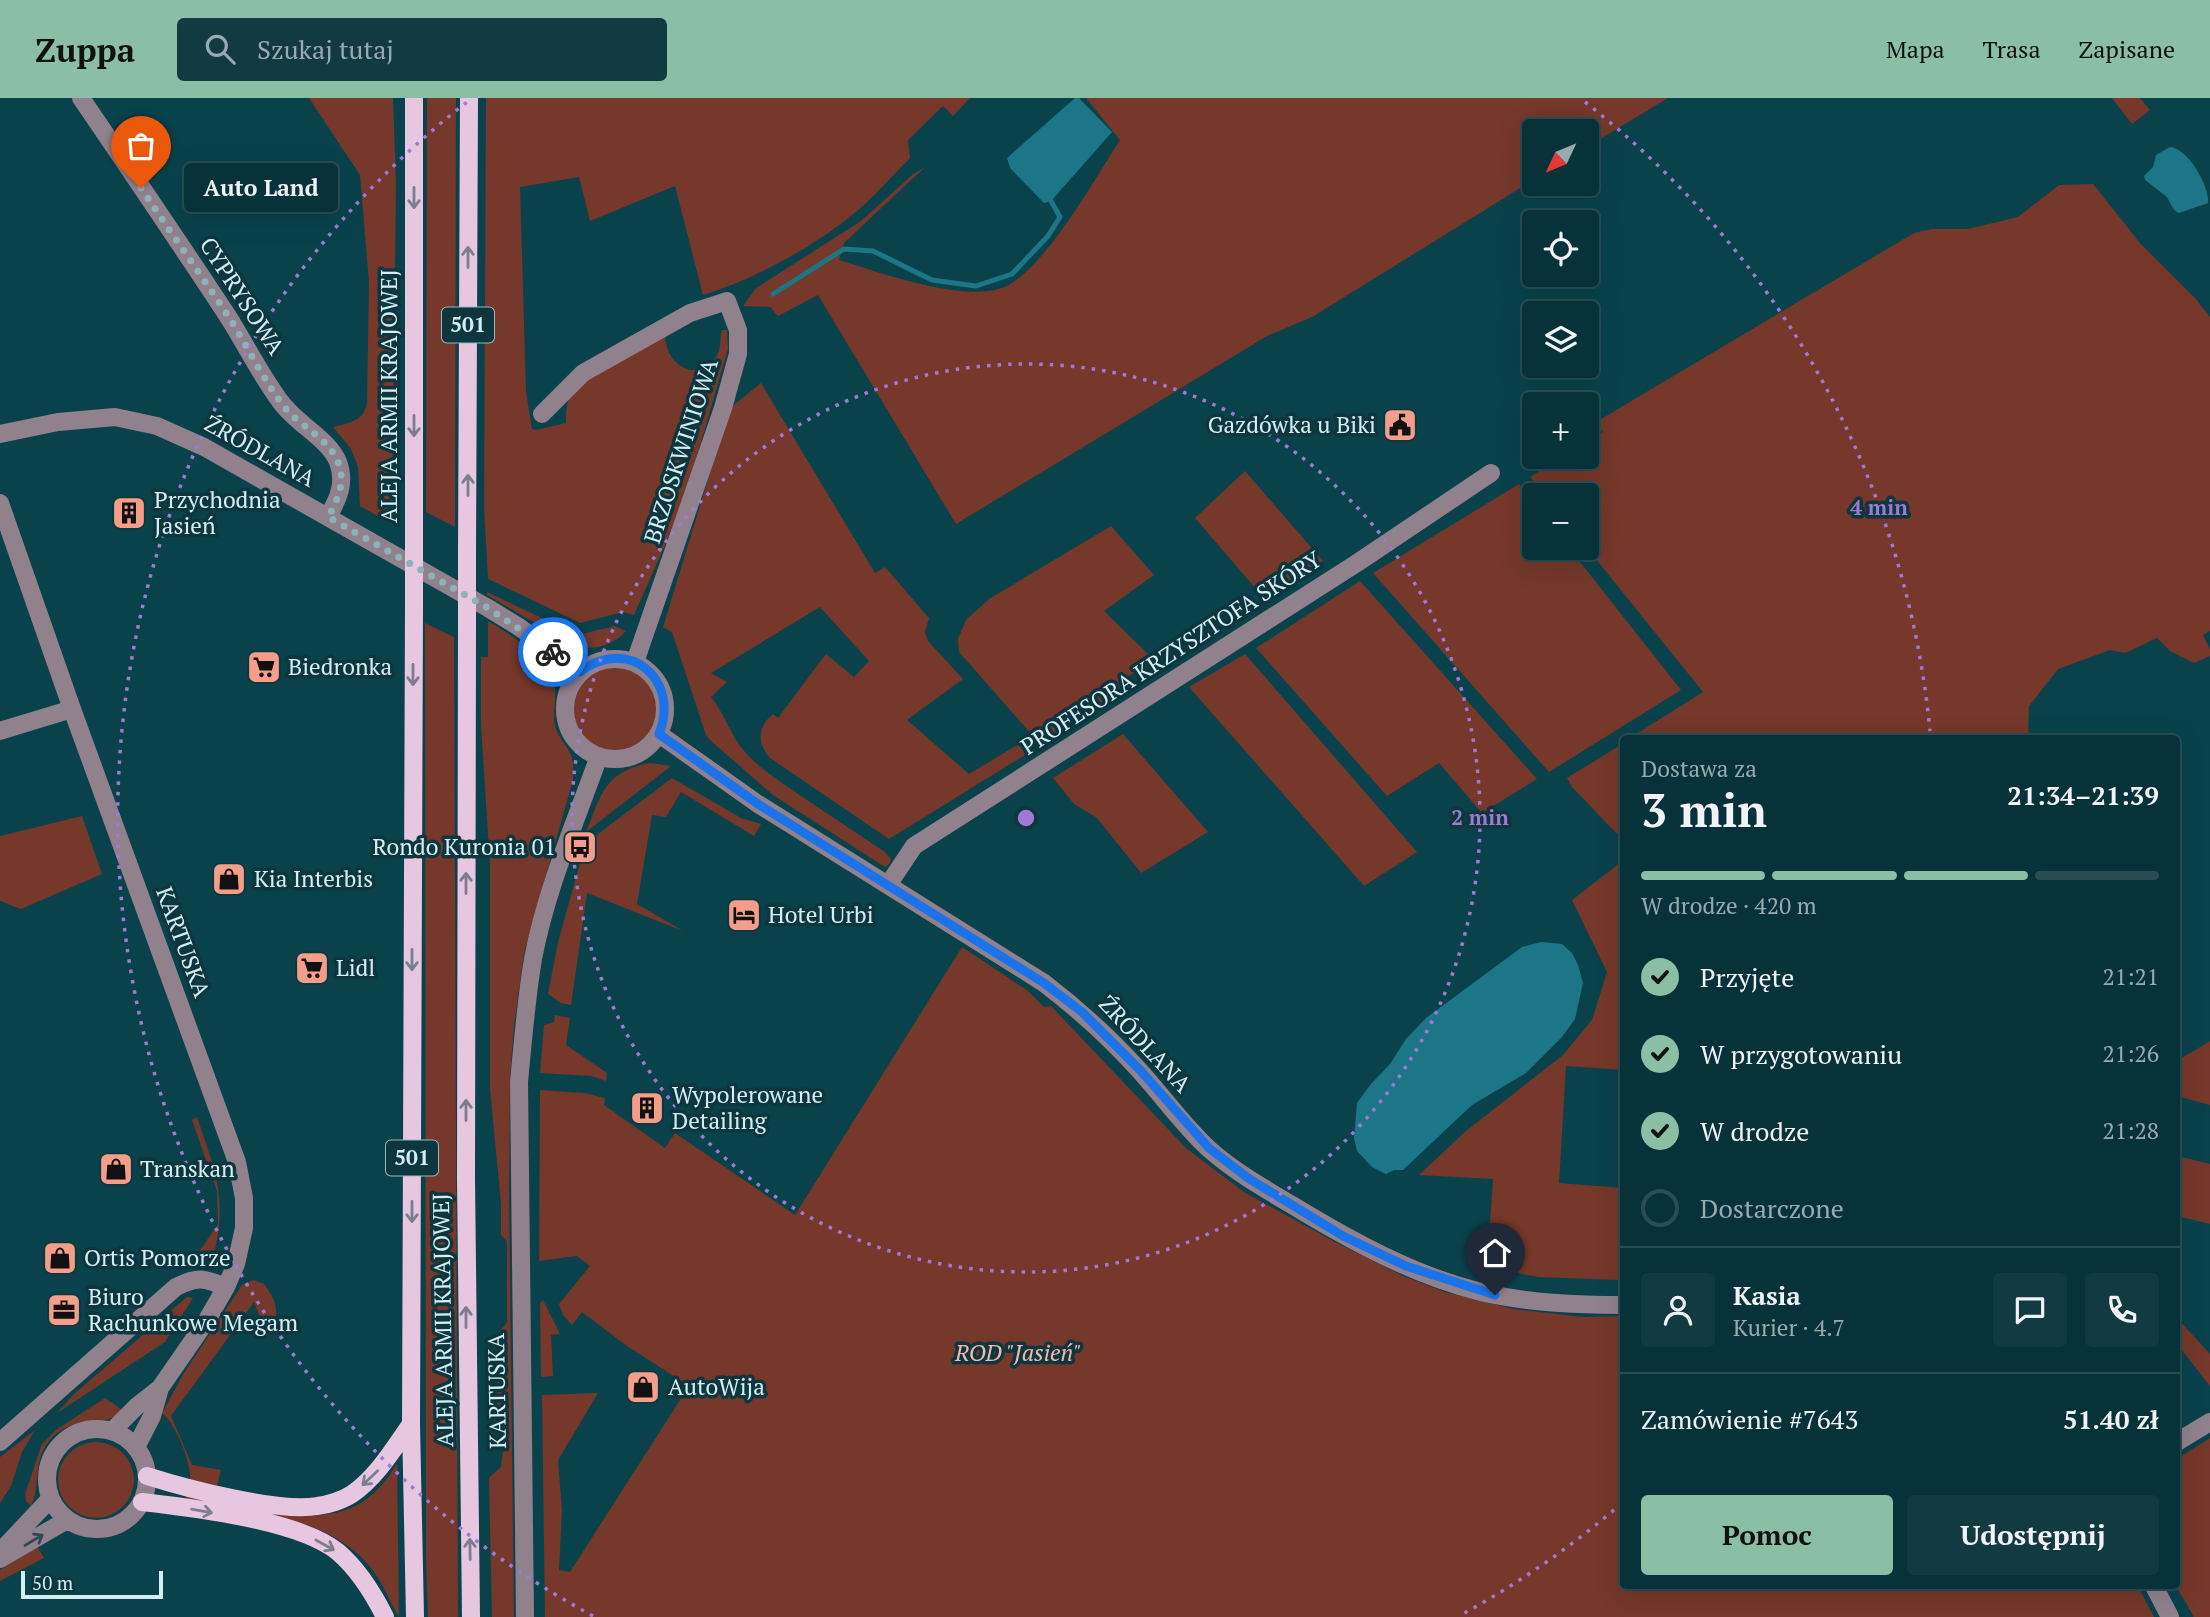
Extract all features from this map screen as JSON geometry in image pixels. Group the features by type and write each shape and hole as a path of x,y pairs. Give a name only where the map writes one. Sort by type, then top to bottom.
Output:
{"main road":[{"name":"ALEJA ARMII KRAJOWEJ","path":"414,98 411,1424 415,1617"},
{"name":"ALEJA ARMII KRAJOWEJ","path":"469,98 466,1178 471,1617"},
{"path":"147,1476 253,1501 288,1507 316,1507 352,1494 378,1470 411,1424"},
{"path":"142,1502 176,1506 295,1530 337,1551 372,1592 385,1617"}],"street":[{"name":"CYPRYSOWA","path":"81,98 228,316 278,398 289,413 335,455 342,481 338,499 328,517"},
{"name":"BRZOSKWINIOWA","path":"542,414 583,373 691,313 727,301 737,330 738,354 718,421 635,662"},
{"name":"ŹRÓDLANA","path":"0,434 58,422 115,417 157,426 204,447 488,608 519,627 580,672"},
{"name":"PROFESORA KRZYSZTOFA SKÓRY","path":"888,885 915,846 1349,568 1492,472"},
{"name":"KARTUSKA","path":"0,503 237,1162 244,1198 244,1228 236,1264 226,1287 207,1320 160,1388 112,1431"},
{"path":"606,659 635,662 657,680 663,693 665,714 659,734 650,745 626,758 599,756 578,742 566,719 567,694 580,672 588,666 606,659"},
{"path":"0,731 72,709"},
{"name":"ŹRÓDLANA","path":"659,734 758,804 1044,983 1082,1012 1140,1070 1209,1148 1248,1178 1343,1236 1406,1266 1479,1291 1511,1298 1578,1305 1620,1305"},
{"name":"KARTUSKA","path":"525,1617 519,1082 533,958 545,909 599,756"},
{"path":"0,1442 176,1287 192,1279 211,1280 226,1287"},
{"name":"KARTUSKA","path":"136,1447 152,1416 160,1388"},
{"path":"2180,1440 2210,1422"},
{"path":"98,1428 125,1437 136,1447 144,1460 146,1489 142,1502 127,1519 105,1529 92,1529 67,1520 57,1511 46,1485 51,1456 59,1444 71,1435 98,1428"},
{"path":"0,1552 50,1499"},
{"path":"0,1559 67,1520"},
{"path":"2156,1589 2170,1617"}],"green space":[{"path":"309,98 393,98 396,183 392,524 360,506 358,467 351,449 333,427 359,417 367,403 369,282 360,175"},
{"path":"427,98 456,98 455,527 426,512"},
{"path":"486,98 970,98 953,116 943,106 908,140 910,158 847,219 788,258 703,295 675,186 590,221 579,177 520,187 526,392 532,429 566,423 568,402 576,388 599,371 665,333 670,354 676,362 691,370 708,365 716,357 722,330 727,330 728,349 687,490 634,615 623,612 580,623 488,579 484,507"},
{"path":"1086,98 1668,98 1600,139 1600,119 1522,119 1522,187 1312,317 1267,336 956,524 818,295 778,316 770,307 743,306 756,288 861,221 912,175 925,167 844,243 839,260 901,279 950,290 994,290 1010,284 1025,273 1056,238 1120,140"},
{"path":"2112,98 2140,98 2150,110 2132,124"},
{"path":"2093,184 2140,243 2195,298 2210,317 2210,631 2203,635 2210,649 2210,656 2194,663 2170,651 2157,638 2125,653 2110,650 2058,669 2029,706 2028,735 1635,735 1703,692 1597,560 1599,560 1599,483 1535,483 1530,477 1543,469 1599,469 1599,434 1603,432 1599,420 1914,233 1932,229 1968,229 2018,217 2059,185"},
{"path":"761,383 875,573 885,567 929,618 925,632 928,641 963,679 907,720 969,774 1019,744 1028,753 889,839 770,758 761,741 764,724 773,714 778,718 826,654 854,677 869,661 820,607 711,673 727,682 711,697 745,752 773,777 885,852 891,859 885,867 773,795 710,740 706,735 672,632 663,627 730,408"},
{"path":"1245,471 1323,561 1263,597 1195,518"},
{"path":"1519,484 1522,488 1522,560 1578,560 1681,690 1549,772 1373,573"},
{"path":"1111,526 1154,575 1104,611 1154,660 1129,676 1119,697 1040,744 959,652 958,639 966,620 989,599"},
{"path":"1360,581 1537,779 1482,813 1439,763 1387,796 1256,648"},
{"path":"487,592 578,635 615,626 626,631 614,641 602,646 588,648 573,645 487,595"},
{"path":"488,621 529,650 547,669 555,690 556,729 570,753 573,770 573,780 524,953 510,1077 514,1617 492,1617 489,1478 501,1467 505,1435 494,1421 501,1330 507,1322 507,1241 501,1235 501,1203 490,1089 490,865 481,725 481,657 488,657"},
{"path":"425,623 454,637 458,1617 428,1617 426,1559"},
{"path":"1245,654 1417,852 1364,886 1189,687"},
{"path":"615,666 631,669 645,678 654,692 657,708 654,724 645,738 631,747 615,750 599,747 585,738 576,724 573,708 576,692 585,678 599,669"},
{"path":"1123,734 1208,832 1141,873 1097,818 1074,804 1053,778"},
{"path":"1620,745 1620,837 1572,787 1567,778"},
{"path":"650,763 671,766 586,832 607,786 623,772"},
{"path":"672,778 741,818 761,824 754,836 681,792 666,817 652,815 637,904 683,931 587,893 571,1005 561,1003 548,994 558,942 580,863 590,840"},
{"path":"82,816 102,874 21,909 0,901 0,836"},
{"path":"1620,863 1620,1070 1566,1066 1559,1183 1620,1188 1618,1280 1538,1277 1487,1267 1493,1179 1419,1175 1466,1131 1563,1055 1592,1020 1607,972 1572,900"},
{"name":"ROD \"Jasień\"","path":"962,947 1028,991 1044,1007 1051,1006 1186,1148 1244,1192 1403,1276 1445,1292 1513,1309 1583,1317 1620,1316 1620,1589 2140,1589 2154,1617 545,1617 542,1395 598,1393 558,1460 562,1510 559,1570 570,1572 689,1386 627,1346 582,1312 572,1325 563,1315 559,1304 590,1266 577,1256 539,1261 540,1090 584,1093 605,1098 604,1105 665,1148 675,1133 795,1215"},
{"path":"555,1015 570,1018 566,1045 607,1073 606,1081 592,1076 540,1073 544,1025 554,1022"},
{"path":"2210,1041 2210,1105 2180,1097 2182,1058"},
{"path":"197,1117 215,1173 220,1205 217,1241 212,1263 196,1256 218,1224 217,1191 192,1120"},
{"path":"2180,1157 2210,1164 2210,1224 2180,1217"},
{"path":"253,1280 264,1284 275,1304 275,1322 268,1337 254,1302 171,1416 192,1465 221,1470 217,1486 190,1480 182,1444 162,1413 184,1373 242,1285"},
{"path":"187,1297 193,1298 165,1342 57,1413 74,1394"},
{"path":"543,1300 560,1334 551,1335 553,1376 541,1377 540,1303"},
{"path":"2180,1321 2210,1354 2210,1386 2180,1348"},
{"path":"105,1398 124,1411 104,1420 74,1425 54,1436 42,1454 31,1506 26,1501 25,1494 42,1444 56,1430"},
{"path":"35,1430 22,1452 11,1486 0,1503 0,1457"},
{"path":"2210,1438 2210,1617 2194,1617 2178,1589 2180,1589 2180,1457"},
{"path":"96,1442 111,1445 123,1453 131,1465 134,1480 131,1495 123,1507 111,1515 96,1518 81,1515 69,1507 61,1495 58,1480 61,1465 69,1453 81,1445"},
{"path":"397,1463 399,1617 380,1581 366,1562 329,1534 258,1512 186,1499 187,1495 283,1513 322,1515 355,1506 370,1496"},
{"path":"37,1546 44,1558 0,1581 0,1570"}],"water":[{"path":"1075,98 1079,98 1112,132 1051,201 1044,203 1010,168 1007,158"},
{"path":"2170,147 2184,154 2197,169 2208,196 2208,203 2179,213 2174,210 2167,197 2145,180 2144,176 2153,167 2156,155"},
{"path":"1541,942 1562,944 1572,953 1583,983 1575,1019 1562,1037 1526,1073 1472,1105 1403,1170 1386,1174 1372,1167 1357,1151 1354,1138 1357,1103 1371,1084 1426,1018 1522,947"}],"waterway":[{"path":"773,294 844,249 873,251 932,280 976,286 1012,274 1048,236 1060,217 1051,201"}],"way so far":[{"path":"141,188 228,316 278,398 289,413 335,455 342,481 338,499 328,517 488,608 553,652"}],"place":[{"name":"Auto Land","path":"141,188"},
{"name":"Gazdówka u Biki","path":"1400,425"},
{"name":"Przychodnia Jasień","path":"129,513"},
{"name":"Biedronka","path":"264,667"},
{"name":"Rondo Kuronia 01","path":"580,847"},
{"name":"Kia Interbis","path":"229,879"},
{"name":"Hotel Urbi","path":"744,915"},
{"name":"Lidl","path":"312,968"},
{"name":"Wypolerowane Detailing","path":"647,1108"},
{"name":"Transkan","path":"116,1169"},
{"name":"Ortis Pomorze","path":"60,1258"},
{"name":"Biuro Rachunkowe Megam","path":"64,1310"},
{"name":"AutoWija","path":"643,1387"}],"route":[{"path":"553,652 580,672 597,662 616,658 635,662 647,670 657,680 663,693 664,721 659,734 758,804 1044,983 1082,1012 1140,1070 1209,1148 1248,1178 1343,1236 1406,1266 1495,1295"}]}
